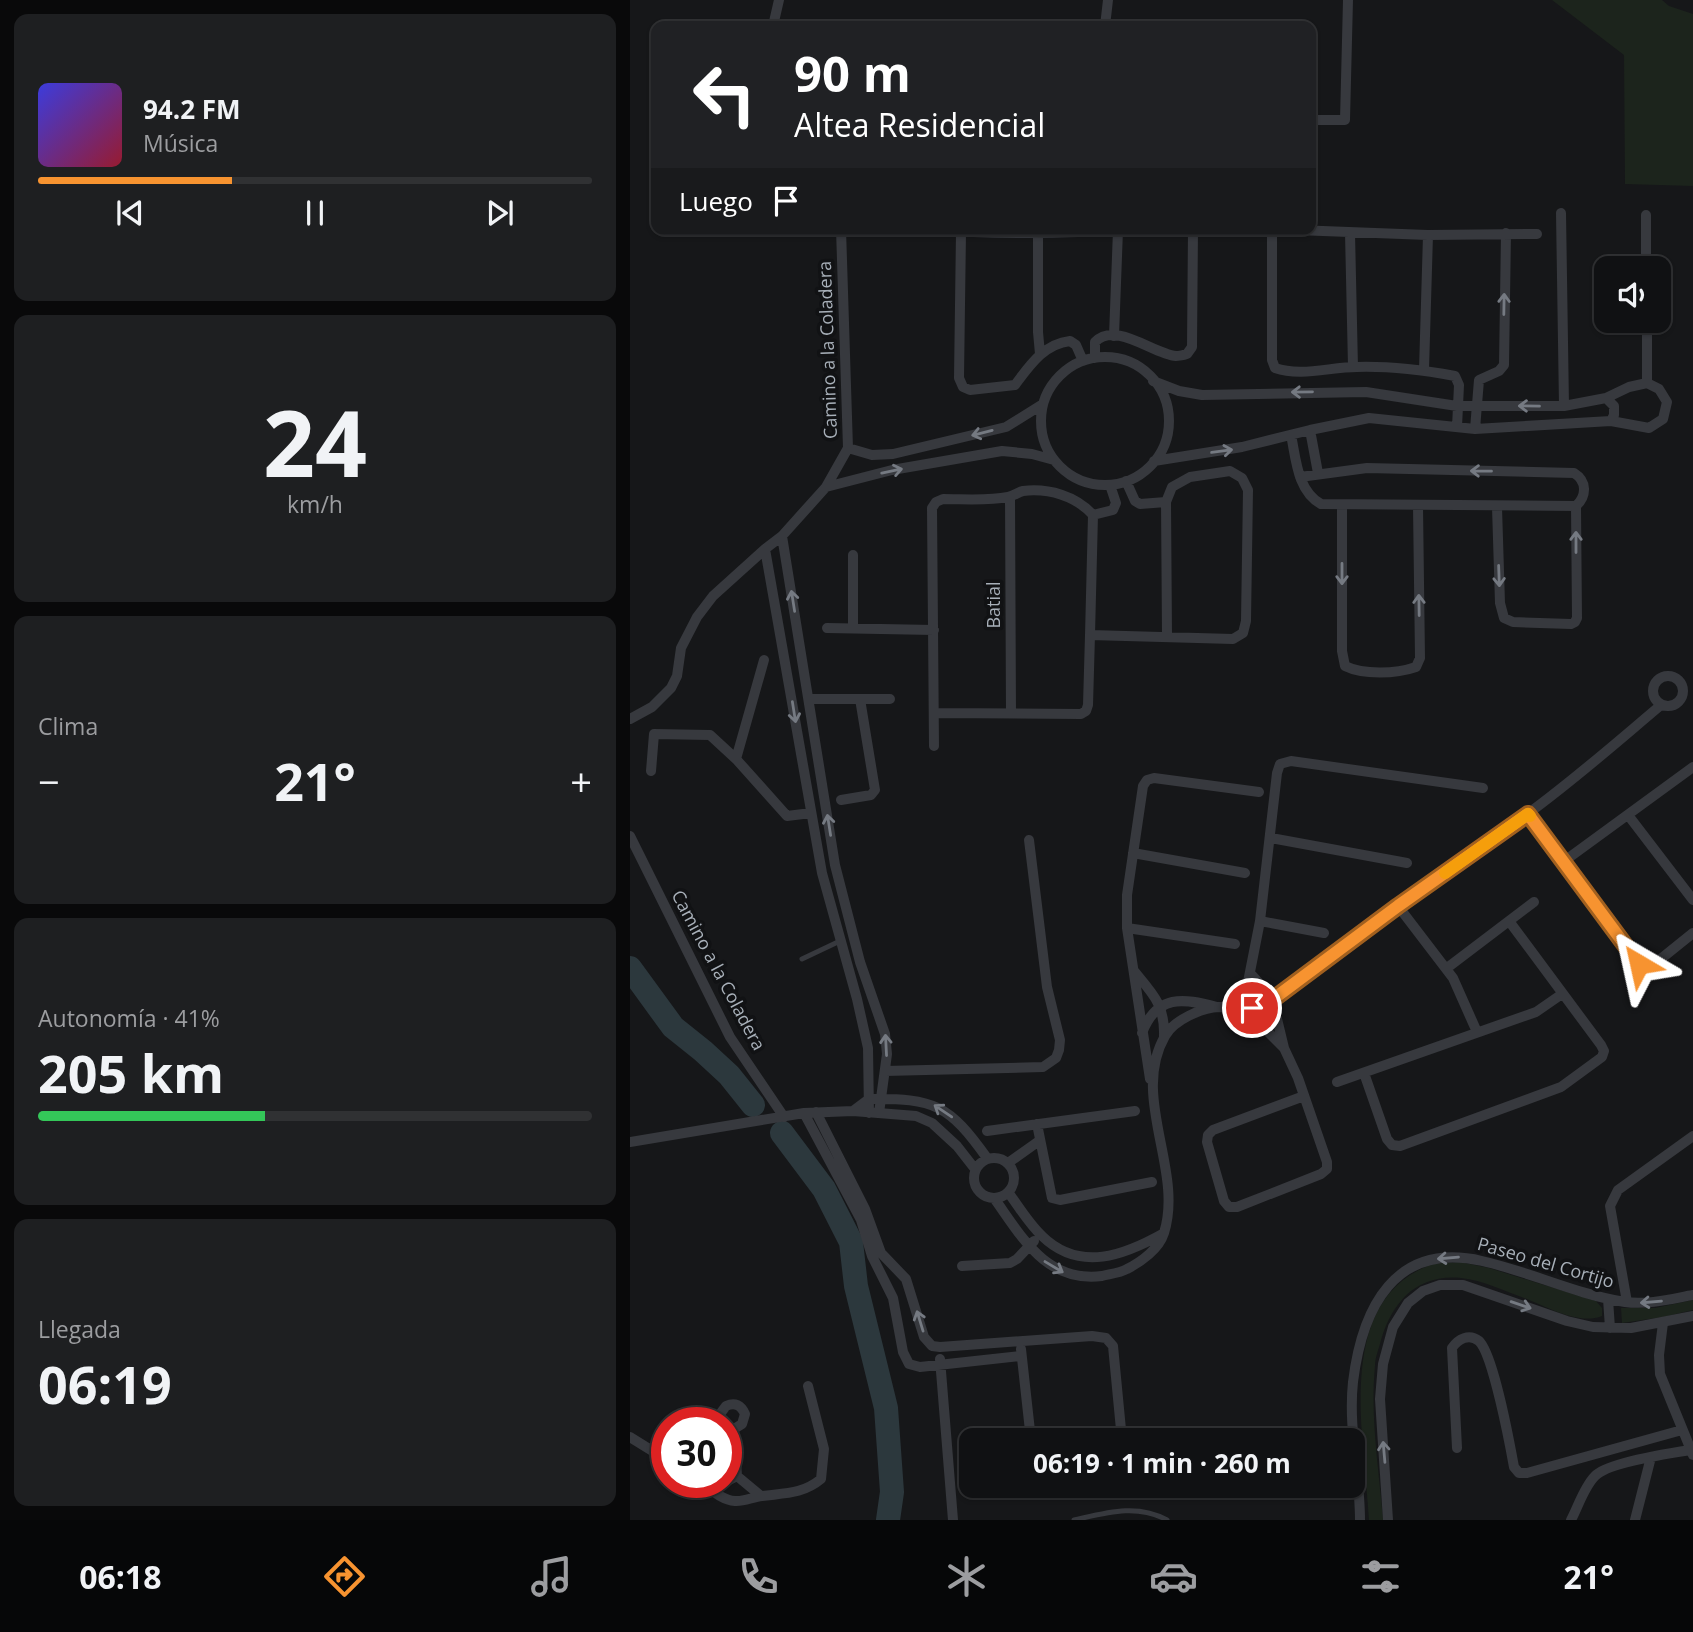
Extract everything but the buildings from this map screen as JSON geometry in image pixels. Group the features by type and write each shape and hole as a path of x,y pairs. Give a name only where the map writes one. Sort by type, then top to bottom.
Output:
{"street":[{"path":"773,21 779,0"},
{"path":"1106,21 1108,0"},
{"path":"1316,120 1345,120 1348,0"},
{"path":"1561,213 1564,406"},
{"path":"1646,215 1646,256"},
{"path":"1316,231 1428,235 1537,233"},
{"path":"1350,233 1353,367"},
{"path":"1475,429 1479,380 1499,371 1504,365 1506,233"},
{"name":"Camino a la Coladera","path":"630,719 652,707 671,688 677,676 681,648 697,617 721,587 765,548 782,537 826,487 848,448 841,235"},
{"path":"961,235 959,378 963,387 970,390 1015,384 1040,354 1061,342 1070,341 1089,360"},
{"path":"1038,235 1040,354"},
{"path":"1114,336 1118,235"},
{"path":"1089,360 1095,342 1100,338 1114,336 1134,339 1176,356 1187,354 1192,346 1193,235"},
{"path":"1271,235 1272,360 1275,368 1283,371 1329,371 1353,367 1404,367 1458,379 1457,427"},
{"path":"1424,370 1428,235"},
{"path":"1647,333 1647,383"},
{"path":"1153,380 1163,396 1168,418 1165,441 1146,470 1126,481 1110,485 1081,481 1062,469 1048,450 1041,428 1043,404 1054,382 1062,373 1089,360 1119,359 1130,363 1153,380 1179,391 1202,395 1366,392 1457,407 1564,406 1606,398 1629,387 1647,383 1660,388 1667,402 1667,410 1658,424 1642,429 1611,421 1475,429 1369,418 1310,429 1241,447 1154,461"},
{"path":"1606,398 1614,406 1611,421"},
{"path":"848,448 872,454 893,454 1006,427 1043,404"},
{"path":"1310,429 1318,473"},
{"path":"1291,435 1300,477 1314,500 1321,504 1576,506"},
{"path":"826,487 891,470 1002,451 1032,454 1054,460"},
{"path":"1300,477 1367,468 1574,473 1579,476 1584,486 1583,498 1576,506 1575,622 1513,622 1504,618 1500,603 1497,507"},
{"path":"1090,635 1233,639 1244,633 1248,490 1242,478 1230,471 1190,477 1172,487 1166,502 1167,636"},
{"path":"1126,481 1135,501 1140,504 1166,502"},
{"path":"1093,515 1113,510 1116,503 1110,485"},
{"path":"934,746 932,508 936,502 943,499 1010,497 1021,491 1051,492 1074,499 1093,515"},
{"name":"Batial","path":"1010,497 1010,713"},
{"path":"1342,506 1342,651 1345,666 1354,670 1405,671 1416,667 1420,658 1418,506"},
{"path":"934,713 1081,714 1086,711 1093,515"},
{"path":"782,537 835,865 860,962 886,1034 881,1098 874,1113"},
{"path":"765,548 827,896 857,999 867,1048 869,1099 874,1113"},
{"path":"853,555 853,628"},
{"path":"827,628 934,630"},
{"path":"736,759 764,660"},
{"path":"1142,1033 1150,1015 1160,1006 1177,1000 1191,1000 1217,1007 1252,1008 1268,1003 1528,814 1661,705 1676,703 1688,695 1679,679 1673,676 1660,678 1654,687 1654,695 1661,705"},
{"path":"790,690 807,687"},
{"path":"808,699 890,699"},
{"path":"841,800 871,795 875,790 860,699"},
{"path":"651,771 652,737 657,733 710,735 736,759 787,816 811,813"},
{"path":"1284,1048 1264,1028 1252,1008 1247,987 1260,921 1280,764 1291,761 1483,788"},
{"path":"1563,862 1693,768"},
{"path":"630,1142 816,1112 853,1111 916,1116 932,1123 957,1146 975,1169 975,1185 979,1192 993,1198 1029,1247 1062,1273 1089,1277 1125,1270 1143,1260 1158,1246 1164,1233 1168,1205 1127,929 1127,895 1143,786 1147,780 1154,778 1259,792"},
{"path":"1528,814 1642,967 1652,966 1693,933"},
{"path":"1628,814 1693,900"},
{"name":"Camino a la Coladera","path":"630,836 730,1037 784,1117"},
{"path":"1271,838 1407,863"},
{"path":"885,1071 1043,1067 1056,1058 1060,1041 1047,987 1028,840"},
{"path":"1133,853 1245,873"},
{"path":"1447,968 1534,902"},
{"path":"1398,906 1447,968 1476,1032"},
{"path":"1260,921 1324,933"},
{"path":"1364,1073 1387,1139 1392,1145 1400,1146 1561,1087 1602,1057 1604,1051 1509,921"},
{"path":"1127,929 1235,944"},
{"path":"847,966 860,962"},
{"path":"1133,969 1160,1006 1165,1020 1164,1037 1155,1062 1152,1089"},
{"path":"1251,974 1260,984 1277,1018 1284,1048 1298,1078 1327,1162 1327,1169 1321,1174 1237,1207 1229,1207 1224,1201 1207,1142 1208,1135 1213,1130 1304,1097"},
{"path":"1337,1082 1536,1012 1562,994"},
{"path":"1164,1037 1184,1018 1217,1007"},
{"path":"853,1111 869,1099 881,1098 939,1107 970,1135 987,1158"},
{"path":"987,1132 1135,1111"},
{"path":"816,1112 865,1209 881,1253 906,1279 924,1337 932,1346 1092,1336 1106,1338 1113,1346 1121,1428"},
{"path":"804,1114 861,1220 872,1256 893,1298 903,1352 909,1364 920,1367 1021,1356"},
{"path":"1037,1124 1052,1198 1059,1200 1152,1182"},
{"path":"1627,1302 1610,1206 1613,1196 1693,1136"},
{"path":"1008,1163 1039,1142"},
{"path":"975,1169 987,1158 1002,1158 1008,1163 1014,1178 1008,1192 993,1198"},
{"path":"1008,1192 1040,1235 1054,1247 1069,1253 1102,1258 1125,1253 1164,1233"},
{"path":"961,1266 1010,1263 1040,1235"},
{"name":"Paseo del Cortijo","path":"1360,1520 1353,1421 1353,1385 1358,1350 1367,1320 1378,1297 1405,1271 1432,1260 1470,1258 1608,1299 1646,1303 1693,1294"},
{"path":"1388,1520 1380,1399 1382,1375 1393,1327 1408,1303 1423,1291 1440,1285 1463,1285 1567,1321 1610,1328 1631,1328 1693,1316"},
{"path":"1608,1299 1610,1328"},
{"path":"1572,1520 1593,1478 1600,1472 1651,1457 1692,1452 1660,1374 1659,1355 1663,1323"},
{"path":"1457,1448 1452,1348 1464,1338 1473,1338 1480,1342 1486,1352 1504,1415 1514,1467 1519,1473 1682,1430"},
{"path":"1020,1342 1030,1428"},
{"path":"940,1347 953,1520"},
{"path":"724,1498 736,1501 790,1494 810,1488 821,1479 824,1449 808,1386"},
{"path":"630,1437 651,1450"},
{"path":"1635,1520 1651,1457"},
{"path":"742,1480 761,1496"}],"lane":[{"path":"802,959 840,941"},
{"path":"1074,1520 1130,1510 1152,1512 1167,1520"}],"shaded area":[{"path":"1552,0 1662,0 1669,6 1693,14 1693,186 1625,184 1624,55"},
{"path":"1460,1262 1489,1268 1596,1301 1602,1308 1602,1316 1574,1317 1486,1284 1461,1278 1432,1281 1409,1293 1392,1313 1376,1359 1374,1424 1383,1520 1369,1520 1365,1428 1362,1428 1361,1415 1361,1377 1367,1342 1378,1310 1398,1284 1428,1266"},
{"path":"1693,1300 1693,1310 1622,1323 1621,1308 1655,1308"}],"waterway":[{"path":"630,968 673,1027 729,1075 753,1105"},
{"path":"782,1133 824,1189 851,1242 856,1286 886,1408 892,1492 888,1520"}],"slow traffic":[{"path":"1445,873 1528,814 1530,816"}],"route":[{"path":"1252,1008 1268,1003 1294,985 1398,906 1528,814 1639,964"}]}
